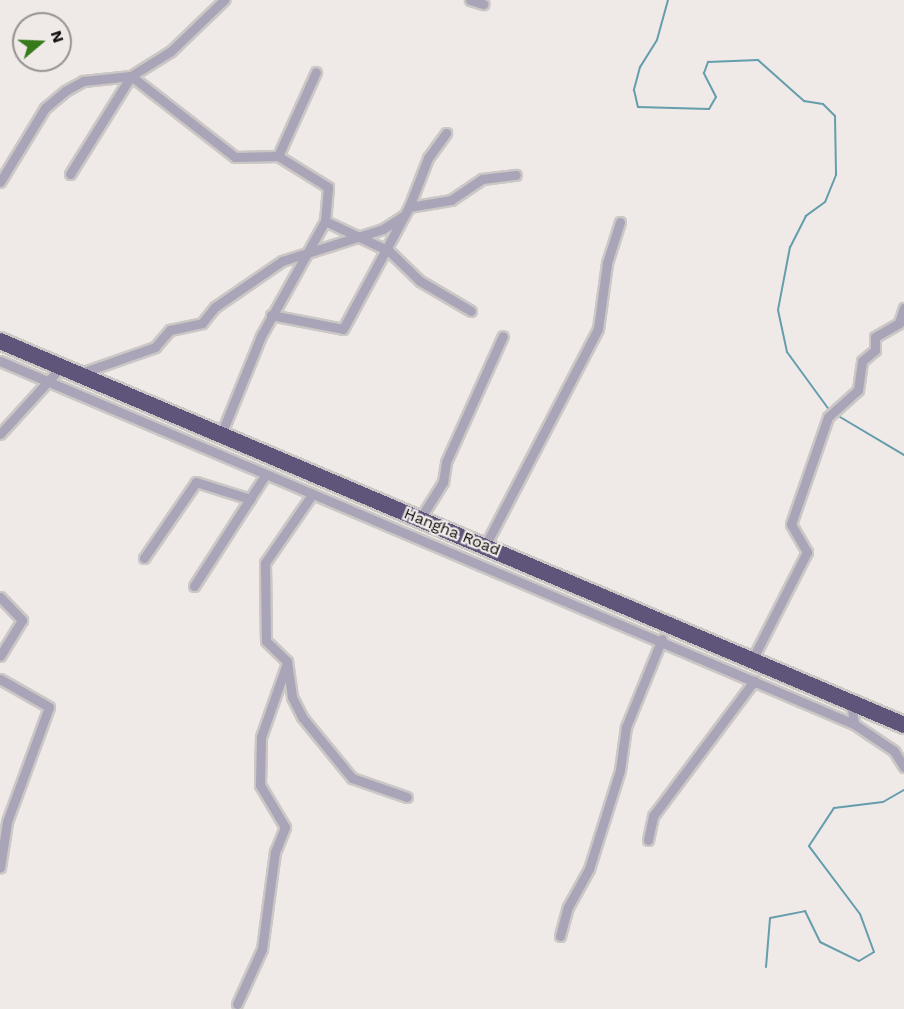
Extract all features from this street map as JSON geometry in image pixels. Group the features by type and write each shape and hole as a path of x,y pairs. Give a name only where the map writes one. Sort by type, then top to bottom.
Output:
{"highway":[{"name":"Hangha Road","path":"0,341 220,437 753,658 904,725"}],"street":[{"path":"0,182 45,108 65,91 83,81 131,76 171,51 224,0"},
{"path":"470,0 483,4"},
{"path":"278,156 316,72"},
{"path":"131,76 235,157 278,156 328,187 325,221 271,315 220,437"},
{"path":"70,174 131,76"},
{"path":"271,315 343,329 389,251 428,158 447,134"},
{"path":"78,374 155,347 170,330 202,323 215,307 273,267 305,256 357,233 383,229 406,212 452,200 482,179 516,175"},
{"path":"325,221 357,233 389,251 420,281 471,311"},
{"path":"485,546 598,329 607,263 620,222"},
{"path":"753,658 807,552 792,524 828,417 858,390 862,361 875,350 876,337 899,323 904,308"},
{"path":"420,519 443,482 446,462 503,336"},
{"path":"0,360 264,477 662,639 854,724 894,751 904,766"},
{"path":"0,435 61,367"},
{"path":"194,586 264,477"},
{"path":"144,558 196,482 250,499"},
{"path":"311,496 265,563 262,577 266,641 287,664 302,717 352,778 407,796"},
{"path":"0,597 22,620 0,656"},
{"path":"560,936 568,908 589,869 620,770 626,727 662,639"},
{"path":"237,1004 262,949 275,852 285,827 260,785 261,737 287,664"},
{"path":"0,679 48,707 7,822 0,867"},
{"path":"648,840 653,816 754,681"},
{"path":"851,702 854,724"}],"waterway":[{"path":"668,0 657,40 640,67 634,90 638,107 709,109 716,97 704,73 708,62 758,60 804,101 823,104 835,116 836,175 825,202 806,216 790,247 778,310 787,352 830,411"},
{"path":"835,414 904,455"},
{"path":"766,967 770,918 805,911 820,942 859,961 874,952 860,914 809,846 834,808 883,802 904,790"}]}
